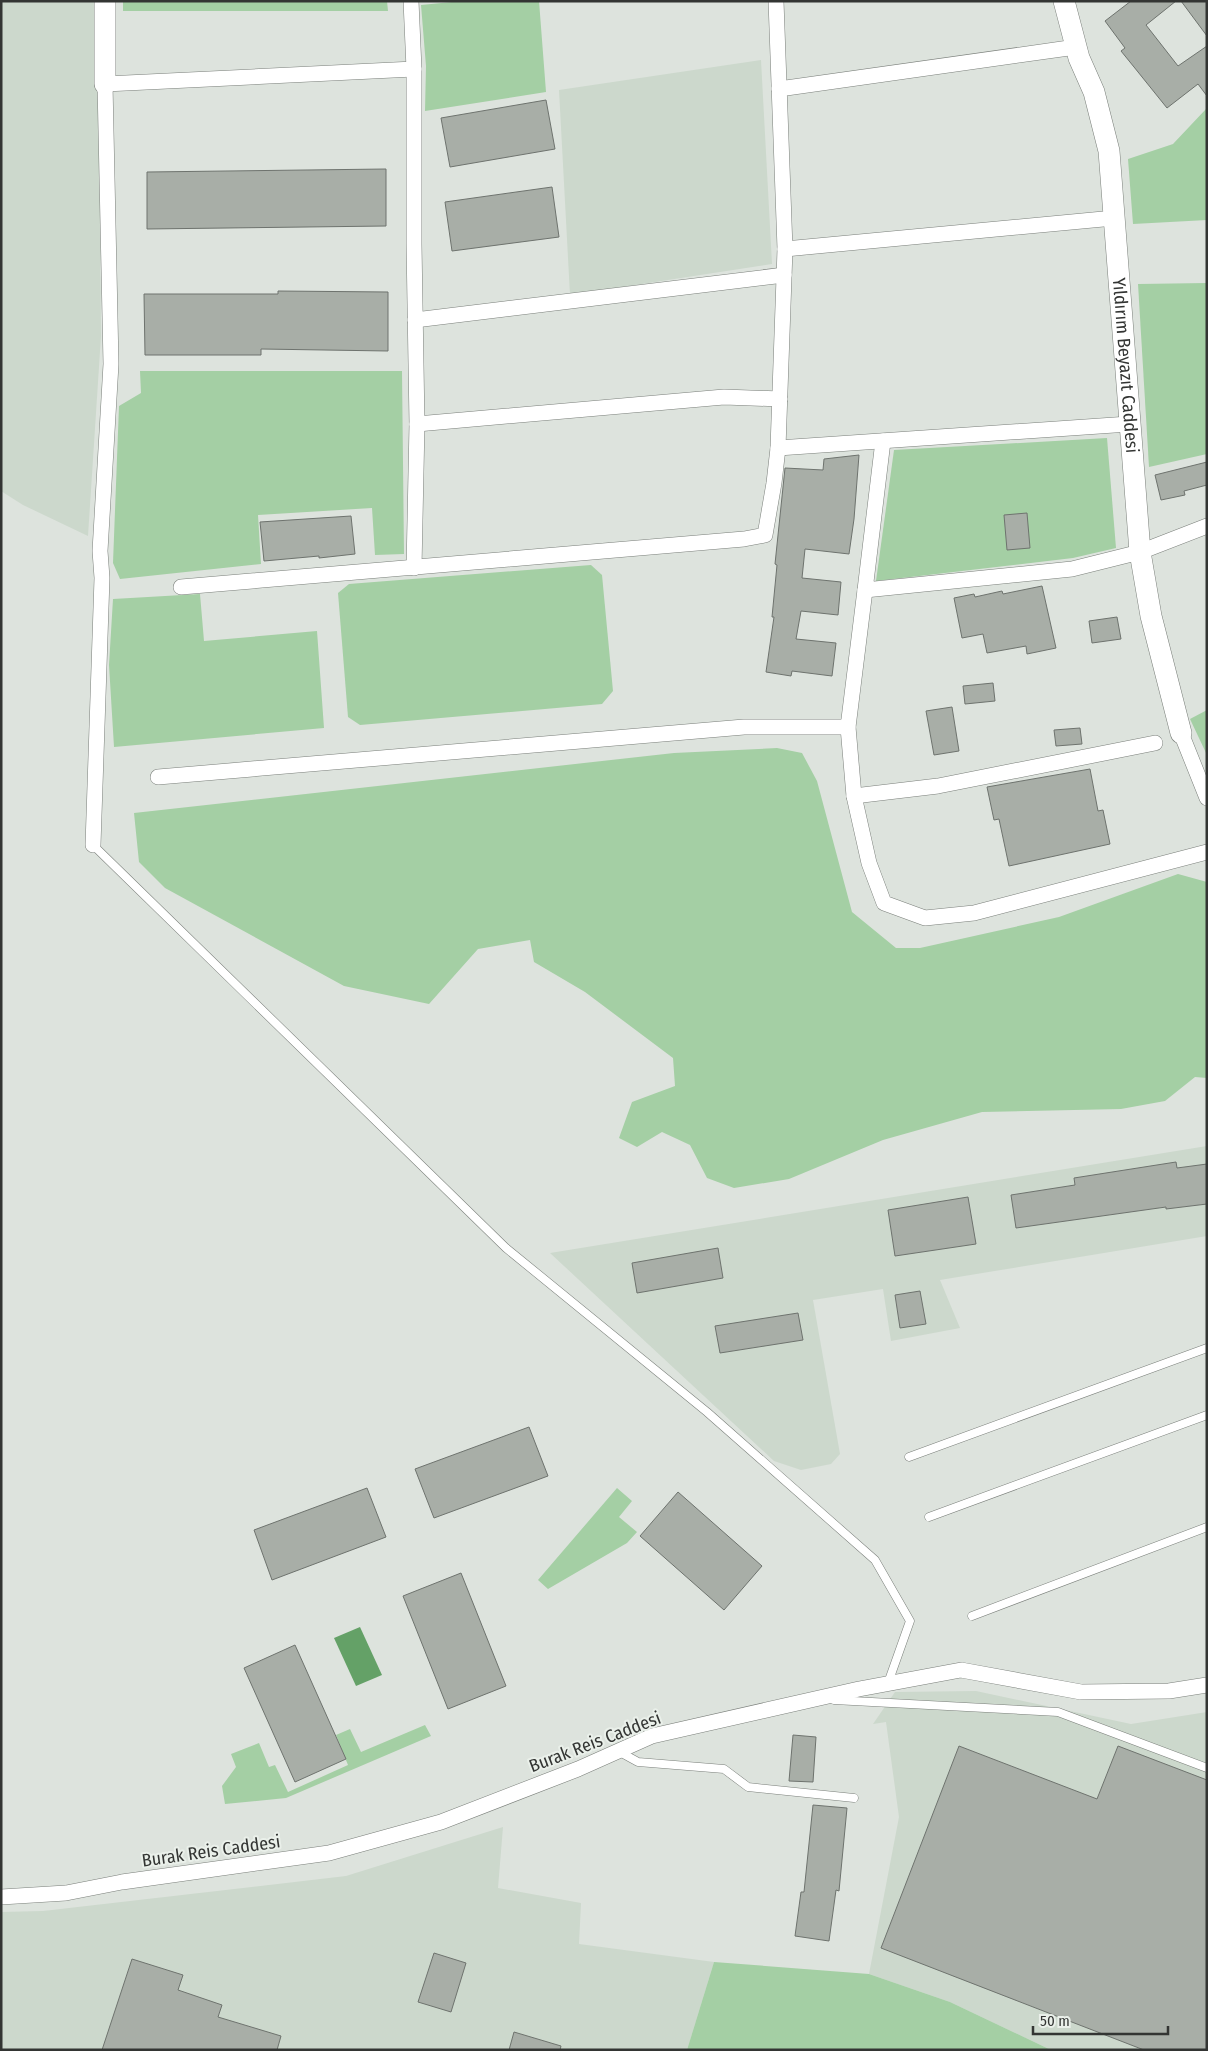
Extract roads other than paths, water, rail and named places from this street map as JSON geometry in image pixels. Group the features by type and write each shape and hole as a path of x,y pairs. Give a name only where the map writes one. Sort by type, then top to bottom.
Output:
{"street":[{"path":"93,845 102,578 100,551 111,364 105,1"},
{"path":"411,1 414,69 417,424 414,568"},
{"path":"181,587 764,536 774,483 778,448 785,249 776,1"},
{"name":"Yıldırım Beyazıt Caddesi","path":"1064,1 1076,47 1094,92 1109,151 1140,552 1152,616 1181,734"},
{"path":"779,89 1076,47"},
{"path":"105,84 414,69"},
{"path":"785,249 1114,218"},
{"path":"415,320 784,275"},
{"path":"417,424 724,397 780,399"},
{"path":"778,448 1129,424"},
{"path":"883,441 848,727 854,796 869,863 884,903 925,918 974,913 1207,852"},
{"path":"865,590 1072,569 1140,552 1207,526"},
{"path":"158,777 744,728 848,727"},
{"path":"1181,734 1207,798"},
{"path":"854,796 938,786 1155,743"},
{"name":"Burak Reis Caddesi","path":"1,1897 66,1893 122,1882 329,1853 441,1822 578,1769 652,1736 888,1683 961,1670 1081,1692 1169,1691 1207,1685"}],"lane":[{"path":"93,845 506,1248 707,1412 875,1560 910,1621 888,1683"},
{"path":"909,1457 1207,1348"},
{"path":"929,1517 1207,1415"},
{"path":"972,1616 1207,1527"},
{"path":"818,1699 1058,1712 1207,1768"},
{"path":"618,1751 638,1762 724,1769 748,1787 854,1798"}]}
